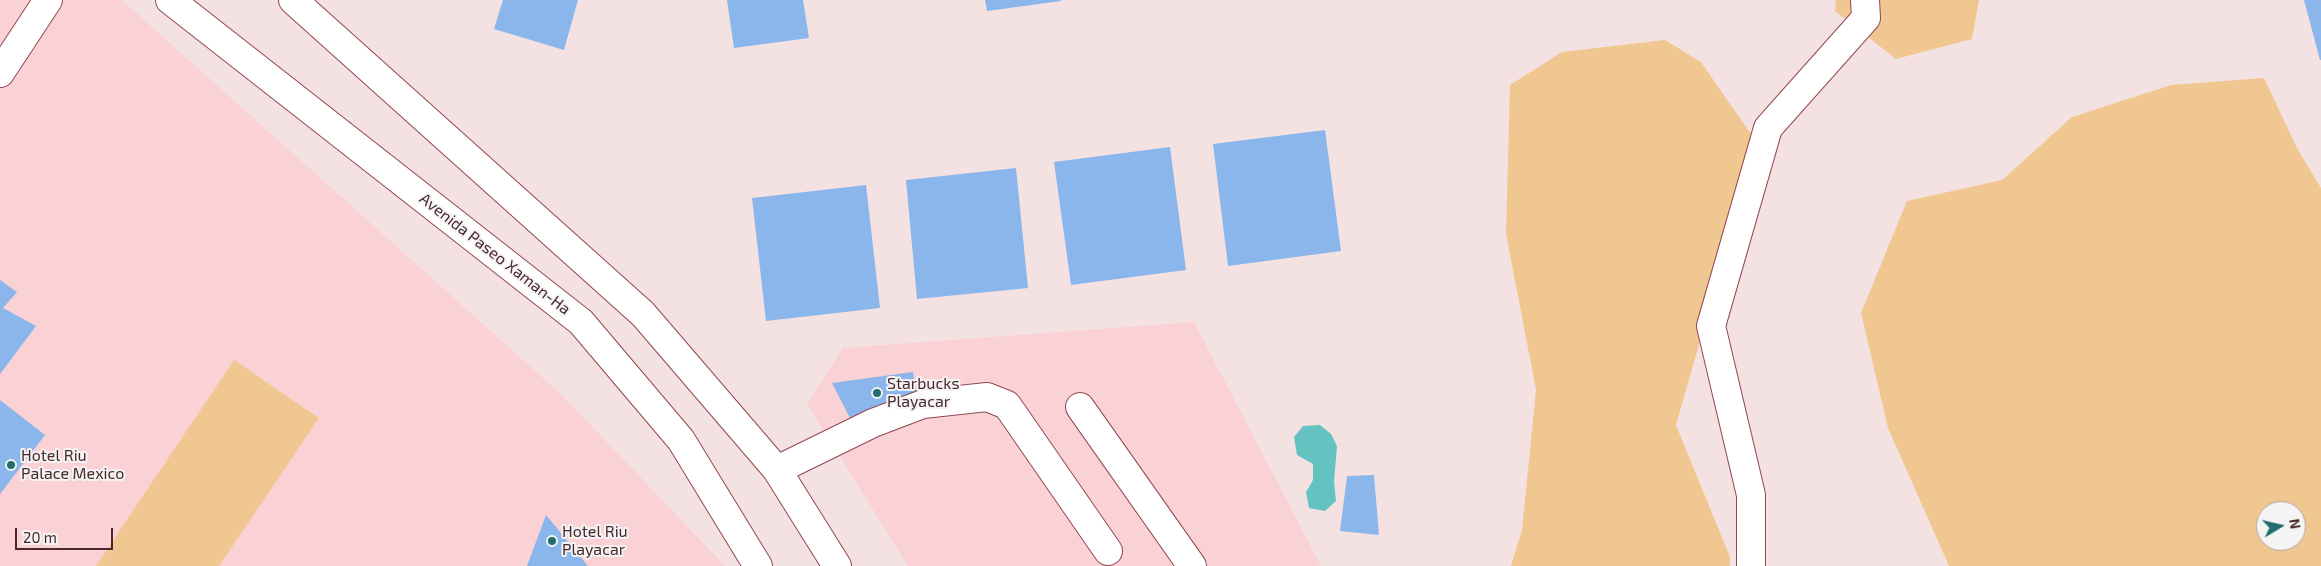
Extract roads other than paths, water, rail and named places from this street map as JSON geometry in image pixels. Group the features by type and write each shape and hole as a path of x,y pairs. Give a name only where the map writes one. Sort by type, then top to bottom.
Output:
{"main road":[{"path":"0,73 48,0"},
{"name":"Avenida Paseo Xaman-Ha","path":"170,0 581,322 681,440 758,566"},
{"path":"293,0 643,314 777,470 838,566"},
{"path":"1751,566 1752,495 1711,326 1768,128 1866,18 1865,0"},
{"path":"777,470 873,423 923,404 987,397 1007,406 1108,551"},
{"path":"1080,407 1192,566"}],"water":[{"path":"1320,425 1331,434 1337,446 1334,482 1336,501 1325,511 1309,508 1306,492 1313,480 1313,464 1297,455 1294,437 1303,426"}],"place":[{"name":"Starbucks Playacar","path":"877,393"},
{"name":"Hotel Riu Palace Mexico","path":"11,465"},
{"name":"Hotel Riu Playacar","path":"552,541"}]}
